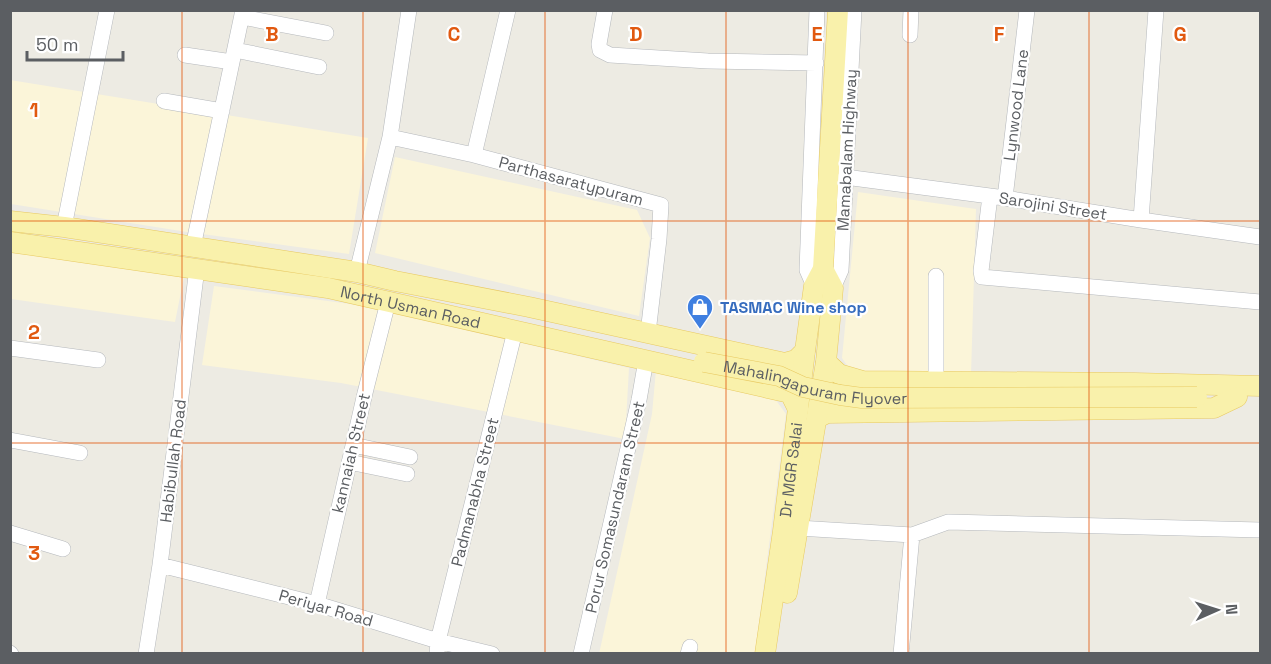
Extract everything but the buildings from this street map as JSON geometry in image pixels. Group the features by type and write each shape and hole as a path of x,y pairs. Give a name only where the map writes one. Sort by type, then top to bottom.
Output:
{"main road":[{"path":"823,276 838,10"},
{"name":"North Usman Road","path":"10,221 64,227 357,272 395,293 515,331 790,393 798,409"},
{"name":"North Usman Road","path":"10,242 328,288 529,307 785,363 796,360 805,351"},
{"name":"Dr MGR Salai","path":"765,654 805,351 823,276"},
{"name":"Dr MGR Salai","path":"777,654 826,362 823,276"},
{"name":"Mahalingapuram Flyover","path":"395,293 704,362 779,376 803,387 862,398 1260,398"},
{"path":"748,384 754,357"},
{"path":"826,362 839,374 863,381 1260,386"},
{"path":"817,418 827,412 1214,408 1237,397"}],"street":[{"path":"64,227 107,10"},
{"path":"357,272 390,137 409,10"},
{"path":"474,155 508,10"},
{"path":"605,10 599,44 600,50 610,55 708,61 816,63"},
{"name":"Mamabalam Highway","path":"817,10 807,270 823,276 842,270 854,10"},
{"path":"910,35 911,10"},
{"path":"1141,220 1156,10"},
{"name":"Lynwood Lane","path":"1027,12 998,197 981,272 982,277 1260,303"},
{"path":"193,248 243,14 326,33"},
{"path":"185,55 233,56 319,67"},
{"path":"164,101 222,111"},
{"name":"Parthasaratypuram","path":"390,137 474,155 661,206 648,333"},
{"name":"Sarojini Street","path":"845,177 998,197 1260,237"},
{"name":"Habibullah Road","path":"146,654 160,566 197,268"},
{"path":"936,276 936,382"},
{"name":"kannaiah Street","path":"317,604 364,393 395,293"},
{"name":"Padmanabha Street","path":"438,647 515,331"},
{"path":"10,348 98,360"},
{"name":"Porur Somasundaram Street","path":"581,654 639,400 646,360"},
{"path":"354,440 411,452"},
{"path":"10,441 80,453"},
{"path":"349,462 407,474"},
{"path":"798,528 912,535 948,522 1260,530"},
{"path":"10,533 63,549"},
{"path":"901,654 912,535"},
{"name":"Periyar Road","path":"160,566 317,604 438,647 492,654"}],"shaded area":[{"path":"10,80 368,138 349,254 187,232 11,204"},
{"path":"395,157 637,210 650,238 639,316 375,253"},
{"path":"858,192 976,209 971,375 851,371 842,358"},
{"path":"10,250 184,277 175,322 11,299"},
{"path":"214,286 358,305 629,368 625,439 341,383 202,365"},
{"path":"656,370 775,399 786,414 755,653 599,654 652,414"}],"place":[{"name":"TASMAC Wine shop","path":"700,330"}]}
